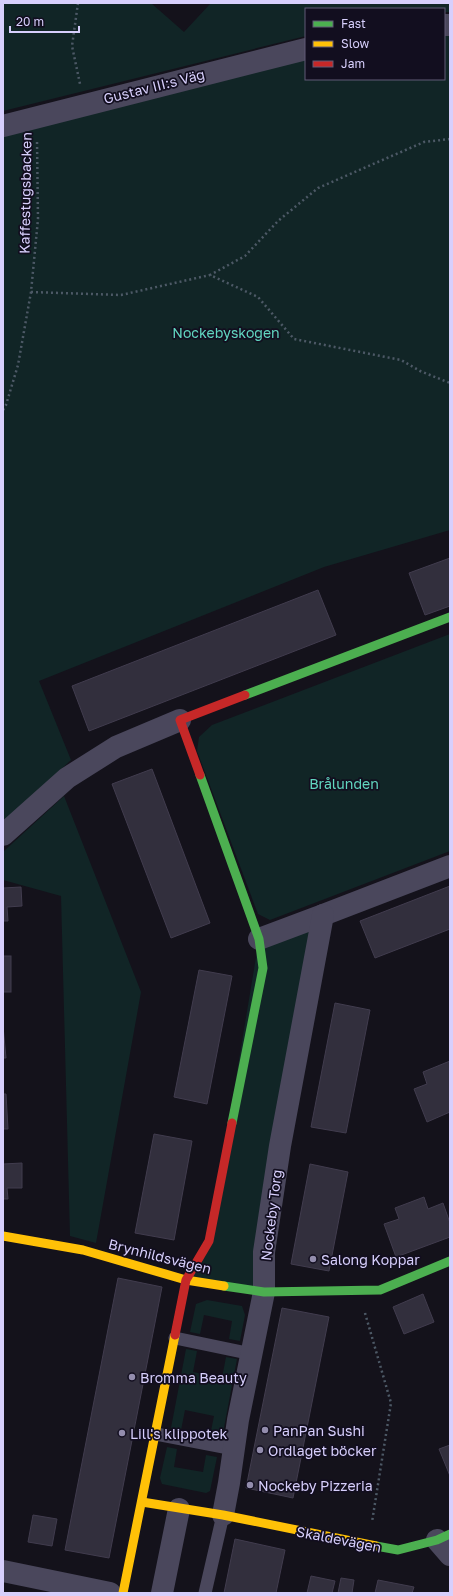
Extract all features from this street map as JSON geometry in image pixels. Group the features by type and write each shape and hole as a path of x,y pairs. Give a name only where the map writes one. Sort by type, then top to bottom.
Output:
{"street":[{"name":"Gustav III:s Väg","path":"3,126 84,104 305,49"},
{"path":"3,834 67,778 116,747 180,720 450,617"},
{"path":"123,1593 186,1280 209,1241 263,968 259,939 180,720"},
{"path":"259,939 450,866"},
{"name":"Nockeby Torg","path":"222,1515 238,1420 264,1292 264,1252 278,1154 323,915"},
{"name":"Brynhildsvägen","path":"3,1236 84,1250 186,1280 264,1292 358,1292 380,1290 450,1261"},
{"path":"142,1502 222,1515"},
{"path":"162,1593 179,1509"},
{"name":"Skaldevägen","path":"222,1515 398,1550 446,1543"},
{"path":"3,1572 110,1593"}],"lane":[{"path":"175,1338 252,1354"},
{"path":"156,1434 234,1449"},
{"name":"Nockeby Torg","path":"205,1593 222,1515"}],"path":[{"path":"78,3 72,46 84,104"},
{"name":"Kaffestugsbacken","path":"3,410 6,405 18,365 31,292 38,219 37,117"},
{"path":"31,292 121,295 210,275 244,256 278,221 318,188 424,142 450,139"},
{"path":"210,275 258,297 294,339 401,360 420,371 450,384"},
{"path":"358,1292 391,1403 368,1544"}],"green space":[{"path":"3,3 151,3 184,32 211,3 450,3 450,12 445,12 445,8 305,8 305,36 3,111"},
{"name":"Nockebyskogen","path":"445,35 450,35 450,530 324,567 39,681 71,760 3,823 3,135 305,59 305,80 445,80"},
{"name":"Brålunden","path":"450,634 450,851 270,920 258,914 197,751 199,737 212,725"},
{"path":"64,796 141,992 96,1243 70,1236 61,896 3,880 3,852"},
{"path":"323,915 264,1292 186,1280 209,1241 259,939"},
{"path":"207,1300 242,1306 245,1315 240,1341 229,1339 232,1321 204,1315 200,1334 190,1332 196,1304"},
{"path":"186,1349 197,1351 193,1372 222,1378 226,1357 237,1359 222,1438 210,1436 214,1416 185,1410 181,1430 171,1428"},
{"path":"167,1447 177,1449 174,1467 203,1472 206,1455 217,1457 210,1491 206,1493 162,1484 160,1478"}],"building":[{"path":"450,558 450,606 425,615 409,573"},
{"path":"318,590 336,635 89,731 72,686"},
{"path":"152,769 210,923 171,938 112,784"},
{"path":"450,886 450,929 375,958 360,921"},
{"path":"21,887 22,906 7,907 8,921 3,921 3,888"},
{"path":"3,956 11,956 11,992 3,992"},
{"path":"199,970 232,976 207,1104 174,1097"},
{"path":"335,1003 370,1010 346,1133 311,1127"},
{"path":"3,1026 6,1058 3,1058"},
{"path":"450,1061 450,1112 427,1122 414,1089 427,1084 423,1072"},
{"path":"3,1094 6,1094 8,1129 3,1129"},
{"path":"154,1134 192,1141 174,1240 135,1233"},
{"path":"22,1163 22,1188 7,1188 8,1199 3,1199 3,1164"},
{"path":"310,1164 348,1172 329,1271 291,1264"},
{"path":"424,1197 428,1209 443,1203 450,1223 450,1237 396,1257 384,1224 399,1219 395,1208"},
{"path":"118,1278 162,1287 109,1558 65,1550"},
{"path":"423,1294 434,1322 404,1334 393,1307"},
{"path":"282,1308 329,1317 293,1498 246,1488"},
{"path":"450,1445 450,1476 439,1449"},
{"path":"33,1515 57,1519 52,1546 28,1542"},
{"path":"235,1539 285,1550 276,1593 224,1593"},
{"path":"311,1576 335,1581 332,1593 307,1593"},
{"path":"341,1578 354,1580 352,1593 338,1593"},
{"path":"378,1580 414,1587 412,1593 375,1593"}],"traffic: fast":[{"path":"245,695 450,617"},
{"path":"200,775 259,939 263,968 232,1123"},
{"path":"224,1286 264,1292 380,1290 450,1261"},
{"path":"376,1546 398,1550 437,1540 450,1534"}],"traffic: slow":[{"path":"3,1236 83,1250 186,1280 224,1286"},
{"path":"123,1593 175,1335"},
{"path":"142,1502 223,1515 376,1546"}],"traffic: jam":[{"path":"200,775 180,720 245,695"},
{"path":"175,1335 186,1280 209,1241 232,1123"}],"place":[{"name":"Salong Koppar","path":"313,1259"},
{"name":"Bromma Beauty","path":"132,1377"},
{"name":"PanPan Sushi","path":"265,1430"},
{"name":"Lill's klippotek","path":"122,1433"},
{"name":"Ordlaget böcker","path":"260,1450"},
{"name":"Nockeby Pizzeria","path":"250,1485"}]}
